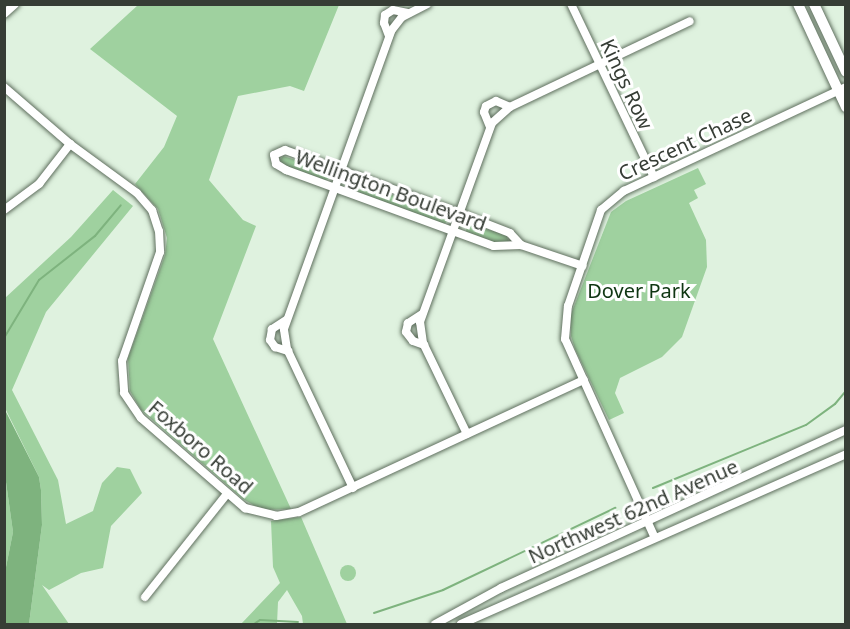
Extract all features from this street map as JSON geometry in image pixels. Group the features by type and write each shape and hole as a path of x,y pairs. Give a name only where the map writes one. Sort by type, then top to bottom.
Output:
{"main road":[{"path":"798,4 842,89 846,107"},
{"path":"814,4 846,72"}],"street":[{"path":"4,14 15,4"},
{"path":"353,488 288,351 284,337 286,320 389,36 396,24 409,13 427,4"},
{"name":"Kings Row","path":"571,4 654,177"},
{"path":"389,36 384,23 385,15 393,10 409,13"},
{"path":"467,434 424,345 420,331 422,314 490,128 510,106 690,21"},
{"name":"Foxboro Road","path":"4,87 70,144 145,201 159,231 157,262 122,362 124,393 141,418 228,494 255,513 276,516 298,512 584,381"},
{"name":"Crescent Chase","path":"654,537 569,350 564,327 601,210 615,196 842,89"},
{"path":"490,128 484,112 486,106 496,101 510,106"},
{"path":"4,210 39,184 70,144"},
{"name":"Wellington Boulevard","path":"521,245 510,233 285,150 274,156 279,166 453,231 502,248 521,245 583,266"},
{"path":"422,314 408,322 406,332 413,342 424,345"},
{"path":"286,320 272,330 270,340 276,347 288,351"},
{"name":"Northwest 62nd Avenue","path":"435,624 501,588 648,523 846,430"},
{"name":"Northwest 62nd Avenue","path":"461,624 846,454"},
{"path":"145,597 228,494"}],"green space":[{"path":"138,5 339,5 304,91 290,86 238,96 209,180 243,220 256,226 213,339 291,509 262,510 243,499 141,410 130,391 128,358 165,255 167,238 158,209 135,184 164,147 177,116 90,49"},
{"path":"283,156 328,170 331,177 324,181 284,166 280,160"},
{"name":"Dover Park","path":"698,168 706,184 694,190 698,198 689,203 706,240 707,267 682,337 662,357 620,378 615,393 624,413 609,420 575,349 571,336 571,314 611,212 626,201"},
{"path":"349,180 446,213 449,220 444,224 348,189"},
{"path":"113,190 133,206 46,312 12,390 58,480 66,524 93,511 102,483 117,467 130,469 142,493 111,526 103,568 81,573 49,590 42,585 69,624 29,624 42,525 41,490 39,477 5,408 5,298 71,237"},
{"path":"467,223 506,235 509,242 504,246 466,232"},
{"path":"5,475 13,532 5,572"},
{"path":"301,517 347,624 303,624 302,616 287,590 278,602 277,624 241,624 280,583 273,567 271,521"},
{"path":"348,565 354,567 356,573 354,579 348,581 342,579 340,573 342,567"}],"shaded area":[{"path":"4,408 39,477 41,490 42,525 29,624 5,624 5,572 13,532 5,475"}],"waterway":[{"path":"4,338 39,280 95,236 121,205"},
{"path":"653,488 806,425 835,404 846,391"},
{"path":"374,613 443,590 615,508"},
{"path":"254,624 260,620 298,622"}]}
